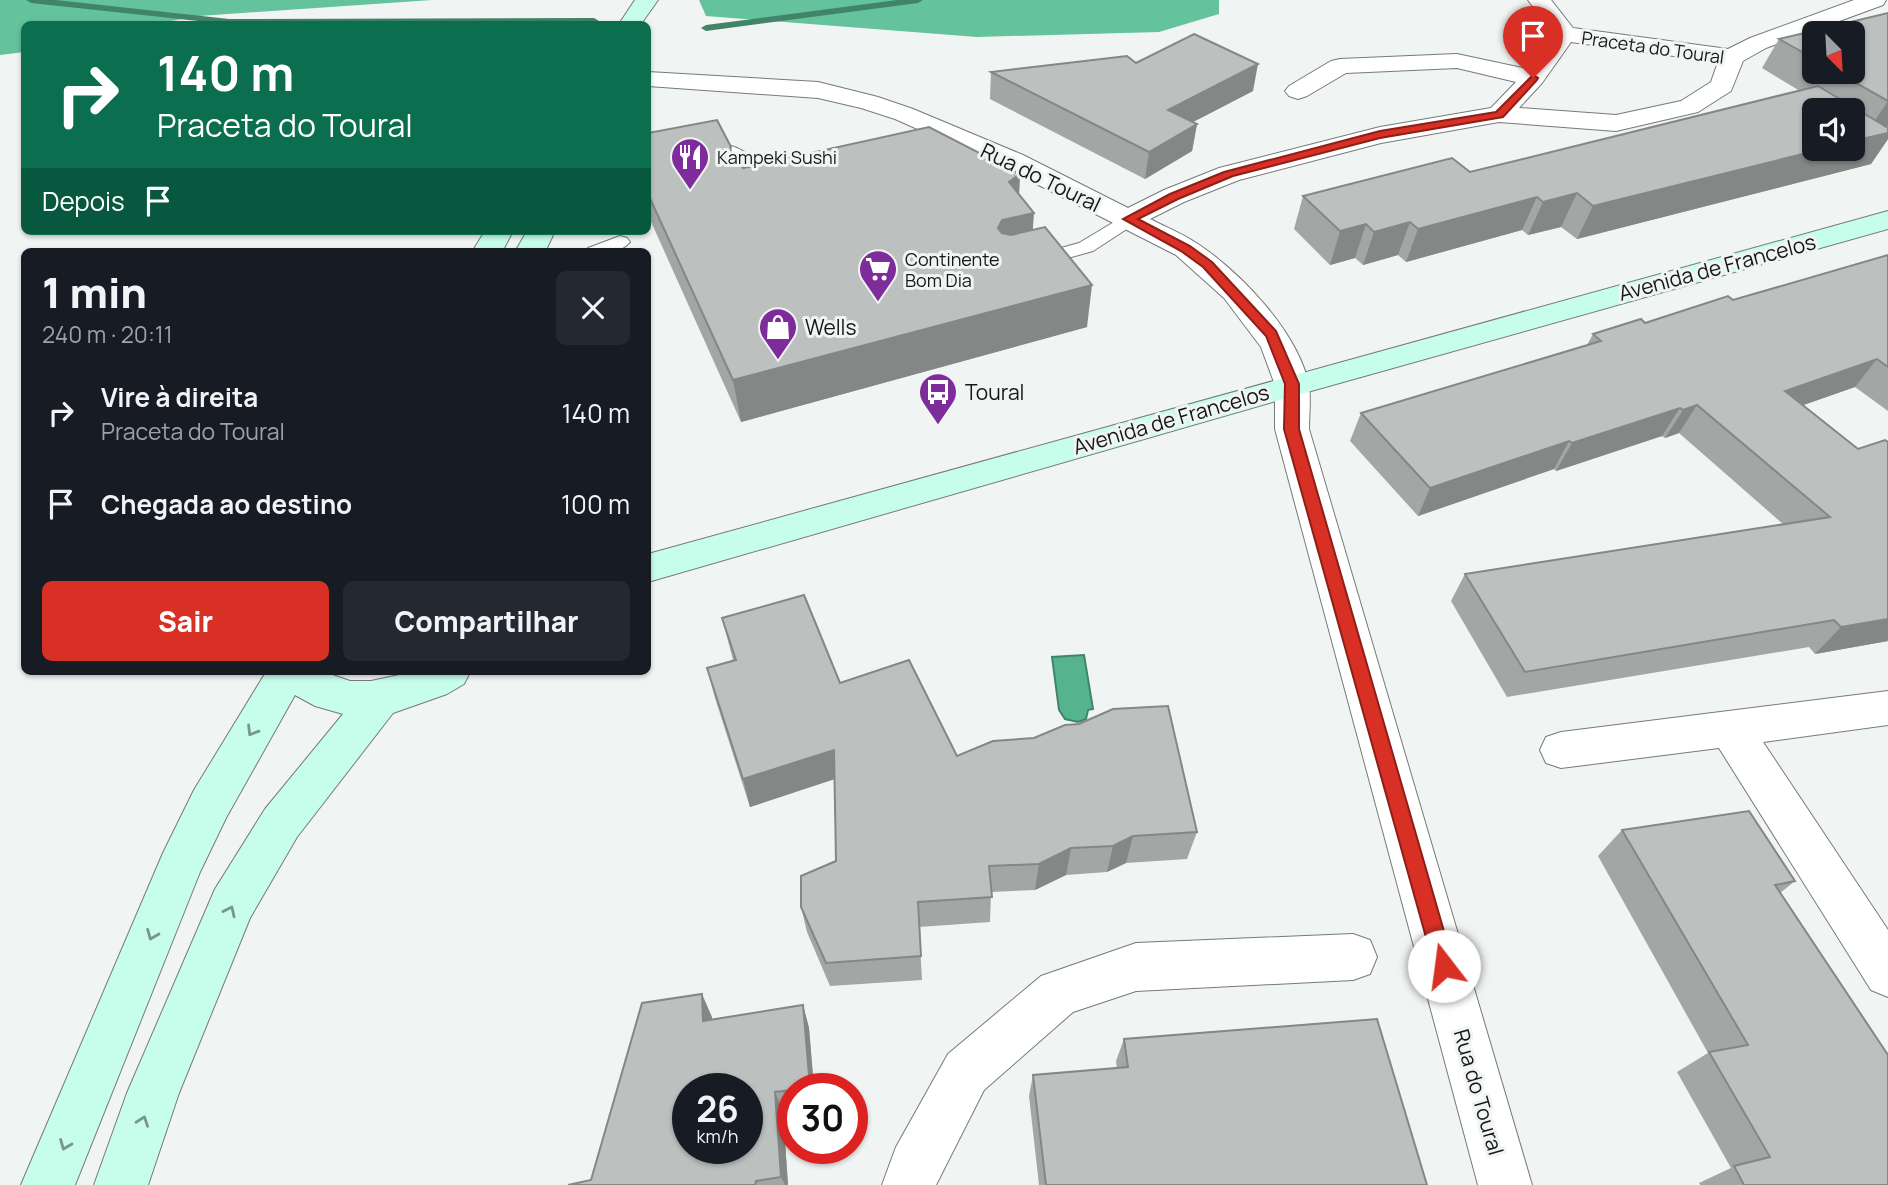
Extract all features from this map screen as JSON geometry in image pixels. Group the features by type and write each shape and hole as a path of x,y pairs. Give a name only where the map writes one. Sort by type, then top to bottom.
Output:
{"main road":[{"name":"Avenida de Francelos","path":"651,566 1292,384 1888,220"},
{"path":"48,1185 179,868 210,804 285,675"},
{"path":"298,675 304,682 325,693 351,698 381,698 412,691 444,675"},
{"path":"121,1185 153,1093 232,905 281,823 381,698"}],"street":[{"name":"Praceta do Toural","path":"1129,219 1174,196 1228,174 1380,135 1499,114 1616,123 1689,107 1722,86 1732,57 1565,34 1539,0"},
{"path":"1732,57 1758,43 1875,0"},
{"name":"Praceta do Toural","path":"1499,114 1533,78 1565,34"},
{"path":"1298,91 1340,66 1457,61 1533,78"},
{"name":"Rua do Toural","path":"651,79 818,90 869,102 904,114 1013,161 1186,249 1208,265 1272,334 1292,384 1292,429 1505,1185"},
{"path":"1561,750 1888,708"},
{"path":"1730,728 1888,973"},
{"path":"909,1185 915,1167 966,1072 1058,993 1136,967 1353,957"}],"lane":[{"path":"651,166 731,151 739,154 754,180 754,187 742,196"},
{"path":"1008,268 1074,252 1129,219"},
{"path":"605,248 620,242"}],"shaded area":[{"path":"0,0 432,0 199,16 171,21 21,21 21,52 0,55"},
{"path":"699,0 1219,0 1219,14 1159,32 977,37 706,16"},
{"path":"1084,655 1093,709 1088,710 1086,719 1078,722 1065,719 1059,710 1052,657"}],"building":[{"path":"1888,13 1888,101 1858,84 1866,84 1866,21 1854,21"},
{"path":"1194,34 1258,64 1168,110 1197,124 1149,152 991,72 1127,56 1136,63"},
{"path":"1802,34 1802,52 1779,39"},
{"path":"1818,86 1838,98 1802,98 1802,154 1593,206 1577,193 1543,202 1537,197 1418,229 1410,222 1374,232 1366,224 1340,231 1303,196 1452,158 1470,172"},
{"path":"1865,114 1888,128 1888,133 1865,138"},
{"name":"Continente Bom Dia","path":"717,120 731,147 723,157 729,162 740,162 743,168 929,127 1020,174 1009,182 1034,213 1002,220 998,228 1002,233 1011,235 1045,227 1092,285 733,380 651,201 651,132"},
{"path":"1888,255 1888,367 1877,359 1785,391 1858,449 1885,440 1888,442 1888,619 1841,627 1834,620 1525,672 1465,574 1830,517 1697,405 1572,443 1569,441 1430,488 1361,413 1601,341 1593,334 1641,319 1645,323 1728,296 1733,300"},
{"path":"804,595 840,683 909,660 957,756 993,741 1034,738 1065,725 1079,724 1113,709 1168,706 1197,832 1133,836 1113,846 1071,848 1039,864 989,866 992,897 918,902 921,956 826,963 801,907 801,876 836,861 834,750 743,779 707,668 736,660 722,618"},
{"path":"1749,811 1795,881 1775,885 1888,1055 1888,1185 1744,1185 1734,1166 1770,1157 1709,1052 1748,1045 1622,830"},
{"path":"702,994 703,1021 803,1005 809,1073 777,1073 777,1164 780,1164 781,1177 756,1181 755,1185 568,1185 591,1180 642,1003"},
{"path":"1377,1019 1427,1185 1046,1185 1033,1075 1128,1067 1124,1039"}],"waterway":[{"path":"31,0 220,21"},
{"path":"706,28 918,0"}],"place":[{"name":"Kampeki Sushi","path":"690,191"},
{"name":"Continente Bom Dia","path":"878,303"},
{"name":"Wells","path":"778,361"},
{"name":"Toural","path":"938,426"}],"route":[{"path":"1444,966 1292,429 1292,384 1272,334 1208,265 1186,249 1129,219 1174,196 1228,174 1380,135 1499,114 1533,78"}]}
